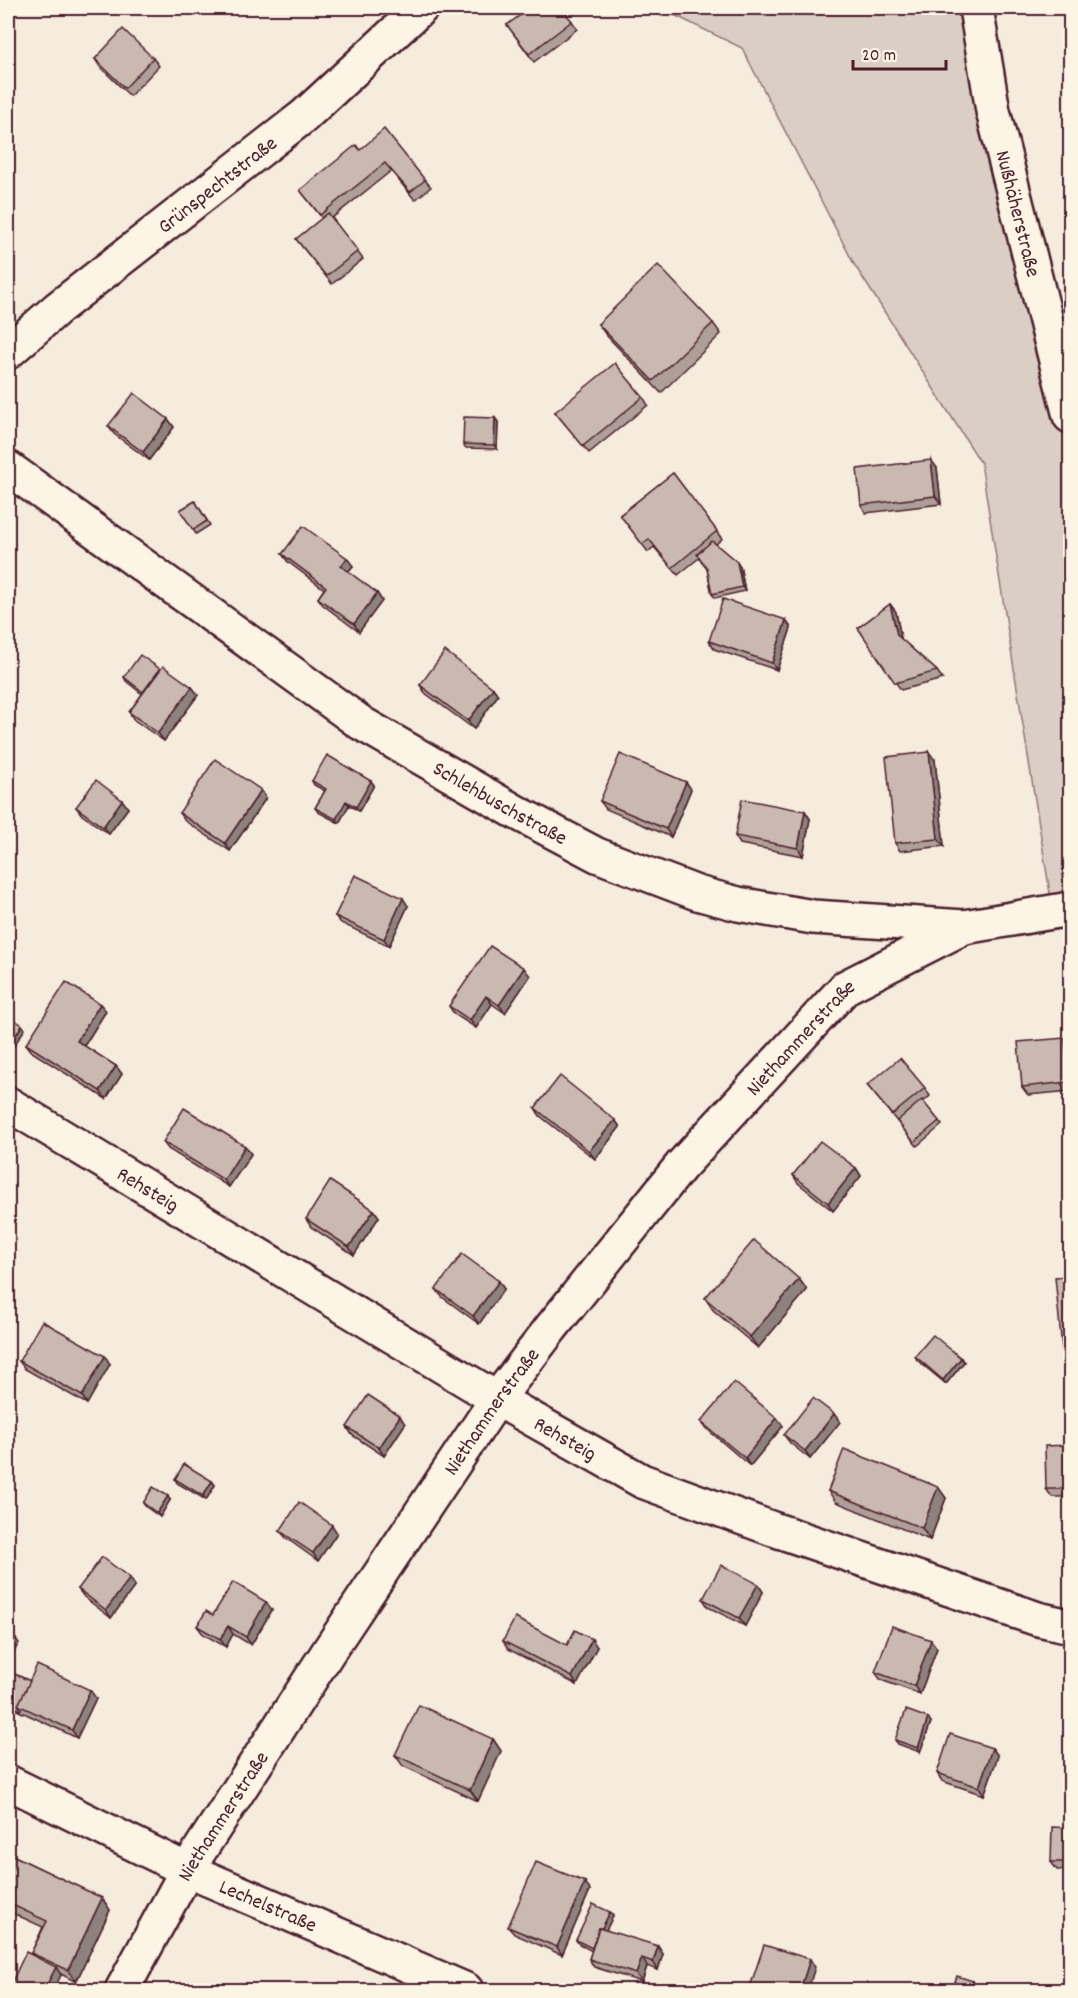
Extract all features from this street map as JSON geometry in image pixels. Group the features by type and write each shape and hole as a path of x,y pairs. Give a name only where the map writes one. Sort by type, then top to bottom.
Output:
{"street":[{"name":"Grünspechtstraße","path":"8,352 68,301 303,116 420,8"},
{"name":"Nußhäherstraße","path":"976,8 993,111 1071,416"},
{"name":"Schlehbuschstraße","path":"8,468 361,723 514,811 597,855 697,893 738,904 813,917 964,927 1071,909"},
{"name":"Niethammerstraße","path":"122,1990 187,1870 332,1646 497,1399 681,1166 846,987 964,927"},
{"name":"Rehsteig","path":"8,1104 497,1399 642,1481 773,1529 1016,1611 1071,1626"},
{"name":"Lechelstraße","path":"8,1782 187,1870 466,1990"}],"shaded area":[{"path":"660,8 976,8 1070,416 1070,909 1053,912 981,463 854,264 742,48"}],"building":[{"path":"530,8 561,8 572,21 529,54 507,25"},
{"path":"123,29 153,58 125,88 95,59"},
{"path":"384,129 425,180 410,192 385,163 320,215 300,190 356,145 360,150"},
{"path":"328,213 358,251 326,276 296,239"},
{"path":"658,265 713,323 653,381 598,324"},
{"path":"615,363 643,397 583,446 555,412"},
{"path":"134,393 168,419 143,452 108,426"},
{"path":"464,417 495,418 494,445 463,444"},
{"path":"931,460 935,496 861,505 857,469"},
{"path":"673,473 717,531 672,568 649,539 642,544 620,515"},
{"path":"195,501 207,521 193,530 180,510"},
{"path":"303,526 347,558 341,566 377,593 354,624 318,598 326,587 282,554"},
{"path":"712,541 737,562 742,587 712,594 707,568 697,554"},
{"path":"723,599 786,620 772,663 709,641"},
{"path":"890,604 897,635 937,671 895,683 858,628"},
{"path":"445,651 493,688 468,721 420,685"},
{"path":"140,655 160,669 143,692 124,677"},
{"path":"163,666 192,687 158,733 129,712"},
{"path":"929,752 938,839 895,843 886,757"},
{"path":"620,754 686,782 666,829 600,801"},
{"path":"327,755 371,781 356,807 346,801 336,819 315,808 326,789 312,781"},
{"path":"215,759 261,790 225,843 179,813"},
{"path":"96,780 122,800 103,827 76,807"},
{"path":"742,799 805,811 798,848 735,836"},
{"path":"355,875 403,898 384,939 335,916"},
{"path":"490,946 524,968 499,1005 486,996 470,1020 449,1006"},
{"path":"66,982 100,1004 77,1041 116,1066 100,1091 26,1044"},
{"path":"8,1015 22,1025 8,1048"},
{"path":"1065,1038 1069,1082 1022,1087 1018,1042"},
{"path":"900,1058 925,1088 892,1115 867,1085"},
{"path":"560,1076 615,1120 589,1151 535,1108"},
{"path":"922,1100 939,1121 914,1142 897,1121"},
{"path":"184,1108 245,1146 224,1180 163,1142"},
{"path":"820,1141 856,1168 828,1203 793,1175"},
{"path":"330,1181 374,1210 349,1247 306,1219"},
{"path":"754,1240 799,1279 750,1337 705,1298"},
{"path":"462,1254 499,1281 473,1316 436,1289"},
{"path":"1071,1276 1071,1358 1063,1359 1055,1277"},
{"path":"42,1321 105,1356 82,1396 19,1361"},
{"path":"933,1335 961,1358 943,1380 915,1356"},
{"path":"734,1382 777,1418 745,1458 701,1422"},
{"path":"368,1395 400,1416 379,1448 347,1427"},
{"path":"813,1398 834,1414 805,1451 784,1435"},
{"path":"1071,1445 1071,1489 1046,1489 1045,1446"},
{"path":"844,1449 938,1487 922,1528 828,1491"},
{"path":"184,1464 212,1481 203,1496 175,1479"},
{"path":"153,1487 168,1496 157,1513 143,1503"},
{"path":"299,1502 332,1525 313,1553 280,1531"},
{"path":"102,1557 130,1578 106,1610 78,1589"},
{"path":"721,1565 758,1584 739,1618 703,1599"},
{"path":"233,1582 266,1602 246,1637 228,1626 220,1639 197,1626 206,1611 213,1615"},
{"path":"515,1618 567,1645 575,1630 592,1639 572,1677 503,1641"},
{"path":"892,1626 931,1640 914,1686 875,1672"},
{"path":"8,1634 16,1639 8,1653"},
{"path":"37,1665 90,1690 72,1730 18,1705"},
{"path":"8,1671 30,1681 18,1705 20,1710 8,1703"},
{"path":"419,1705 493,1739 470,1790 395,1755"},
{"path":"906,1710 928,1718 918,1748 895,1740"},
{"path":"950,1734 992,1748 979,1787 937,1773"},
{"path":"1052,1827 1071,1828 1071,1862 1051,1862"},
{"path":"8,1853 102,1898 68,1970 31,1953 47,1921 8,1903"},
{"path":"536,1862 585,1882 557,1947 508,1927"},
{"path":"593,1904 610,1912 602,1928 599,1928 592,1948 576,1940"},
{"path":"599,1928 658,1946 653,1962 642,1958 636,1974 589,1959"},
{"path":"764,1945 810,1959 800,1990 749,1990"},
{"path":"26,1952 56,1967 44,1990 8,1990"},
{"path":"957,1976 973,1981 970,1990 952,1990"}]}
